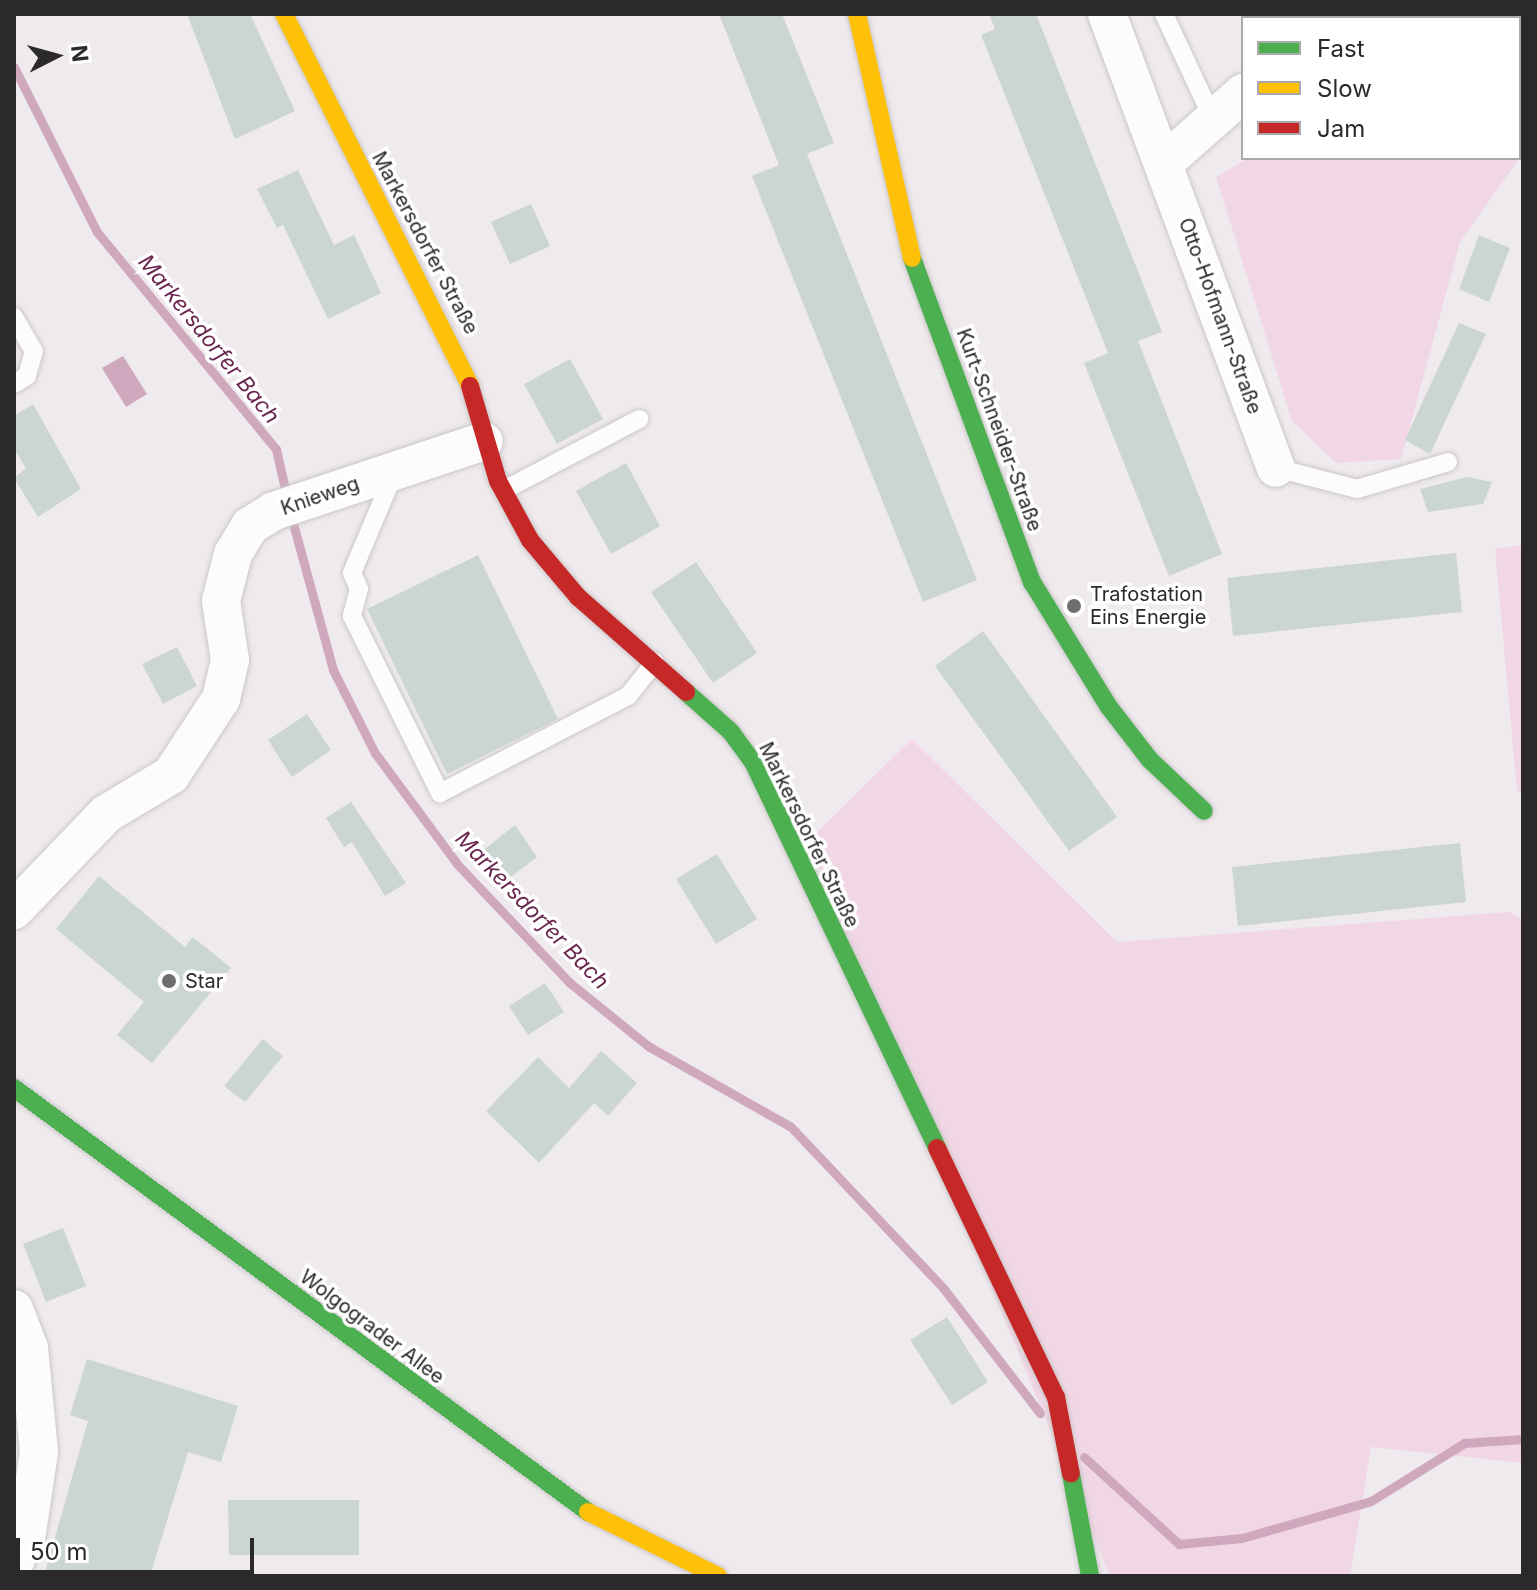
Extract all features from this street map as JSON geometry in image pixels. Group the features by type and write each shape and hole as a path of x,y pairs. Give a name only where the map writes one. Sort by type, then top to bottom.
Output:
{"street":[{"name":"Markersdorfer Straße","path":"284,14 462,360 484,441 503,491 530,540 578,597 731,732 754,764 1056,1397 1090,1576"},
{"name":"Kurt-Schneider-Straße","path":"857,14 904,238 1032,582 1109,707 1150,760 1204,811"},
{"name":"Otto-Hofmann-Straße","path":"1107,14 1276,468"},
{"path":"1164,163 1241,95"},
{"name":"Knieweg","path":"14,910 106,814 171,775 221,699 230,660 221,601 233,554 250,526 274,511 484,441"},
{"name":"Wolgograder Allee","path":"14,1088 544,1484 612,1527 718,1576"},
{"path":"14,1309 29,1348 39,1452 27,1532 14,1565"}],"lane":[{"path":"1164,14 1213,119"},
{"path":"14,317 34,351 27,376 14,384"},
{"path":"503,491 639,419"},
{"path":"1276,468 1357,489 1448,462"},
{"path":"395,471 352,573 359,589 352,616 440,793 628,696 655,662"}],"shaded area":[{"path":"1523,18 1521,156 1521,88"},
{"path":"1245,160 1518,160 1460,242 1401,459 1336,463 1292,421 1216,177"},
{"path":"123,356 147,394 126,407 102,368"},
{"path":"1523,545 1523,793 1517,791 1495,549"},
{"path":"912,739 1117,942 1509,912 1523,919 1523,1463 1371,1447 1350,1576 1110,1576 808,841"}],"building":[{"path":"187,14 250,14 295,111 235,139"},
{"path":"719,14 782,14 834,143 807,154 977,580 923,602 752,176 779,165"},
{"path":"989,14 1036,14 1162,332 1138,341 1222,554 1169,576 1084,363 1108,353 981,35 995,29"},
{"path":"298,170 334,245 354,235 381,293 328,319 283,225 277,228 257,189"},
{"path":"531,204 550,246 510,264 491,222"},
{"path":"1479,235 1510,248 1489,302 1459,289"},
{"path":"1459,323 1486,334 1430,454 1405,440"},
{"path":"570,359 603,419 557,444 524,384"},
{"path":"33,404 81,489 38,517 14,478 26,468 14,449 14,416"},
{"path":"626,463 660,526 611,554 576,491"},
{"path":"1467,477 1492,482 1483,504 1428,512 1420,489"},
{"path":"1456,553 1462,612 1233,636 1227,578"},
{"path":"478,555 558,719 447,774 367,609"},
{"path":"696,562 757,653 713,683 651,592"},
{"path":"983,631 1117,817 1069,851 935,666"},
{"path":"177,647 197,686 163,704 142,664"},
{"path":"307,714 331,750 292,777 268,740"},
{"path":"351,802 406,883 385,896 352,842 344,847 326,818"},
{"path":"515,825 537,857 503,883 481,852"},
{"path":"1460,843 1466,902 1238,926 1232,867"},
{"path":"717,854 757,919 716,944 676,879"},
{"name":"Star","path":"99,876 185,947 193,937 231,968 152,1063 117,1035 144,1002 56,929"},
{"path":"545,983 564,1012 528,1035 509,1006"},
{"path":"263,1039 283,1056 245,1102 224,1086"},
{"path":"601,1051 637,1083 608,1116 594,1103 539,1163 486,1111 538,1057 569,1088"},
{"path":"63,1228 86,1286 46,1302 23,1244"},
{"path":"947,1317 988,1382 952,1405 910,1340"},
{"path":"87,1359 238,1406 221,1462 188,1452 150,1576 44,1576 88,1421 70,1415"},
{"path":"228,1500 359,1500 359,1555 229,1555"}],"waterway":[{"name":"Markersdorfer Bach","path":"14,67 97,232 276,449 287,498"},
{"name":"Markersdorfer Bach","path":"291,516 333,670 375,753 457,864 570,983 648,1046 791,1127 944,1289 1040,1413"},
{"name":"Markersdorfer Bach","path":"1084,1457 1179,1544 1242,1538 1371,1501 1464,1443 1523,1439"}],"traffic: fast":[{"path":"912,258 1032,582 1109,707 1150,760 1204,811"},
{"path":"686,692 731,732 754,764 937,1148"},
{"path":"14,1088 588,1512"},
{"path":"1071,1474 1090,1576"}],"traffic: slow":[{"path":"284,14 470,386"},
{"path":"857,14 912,258"},
{"path":"588,1512 718,1576"}],"traffic: jam":[{"path":"470,386 498,481 530,540 578,597 686,692"},
{"path":"937,1148 1056,1397 1071,1474"}],"place":[{"name":"Trafostation Eins Energie","path":"1074,606"},
{"name":"Star","path":"169,981"}]}
